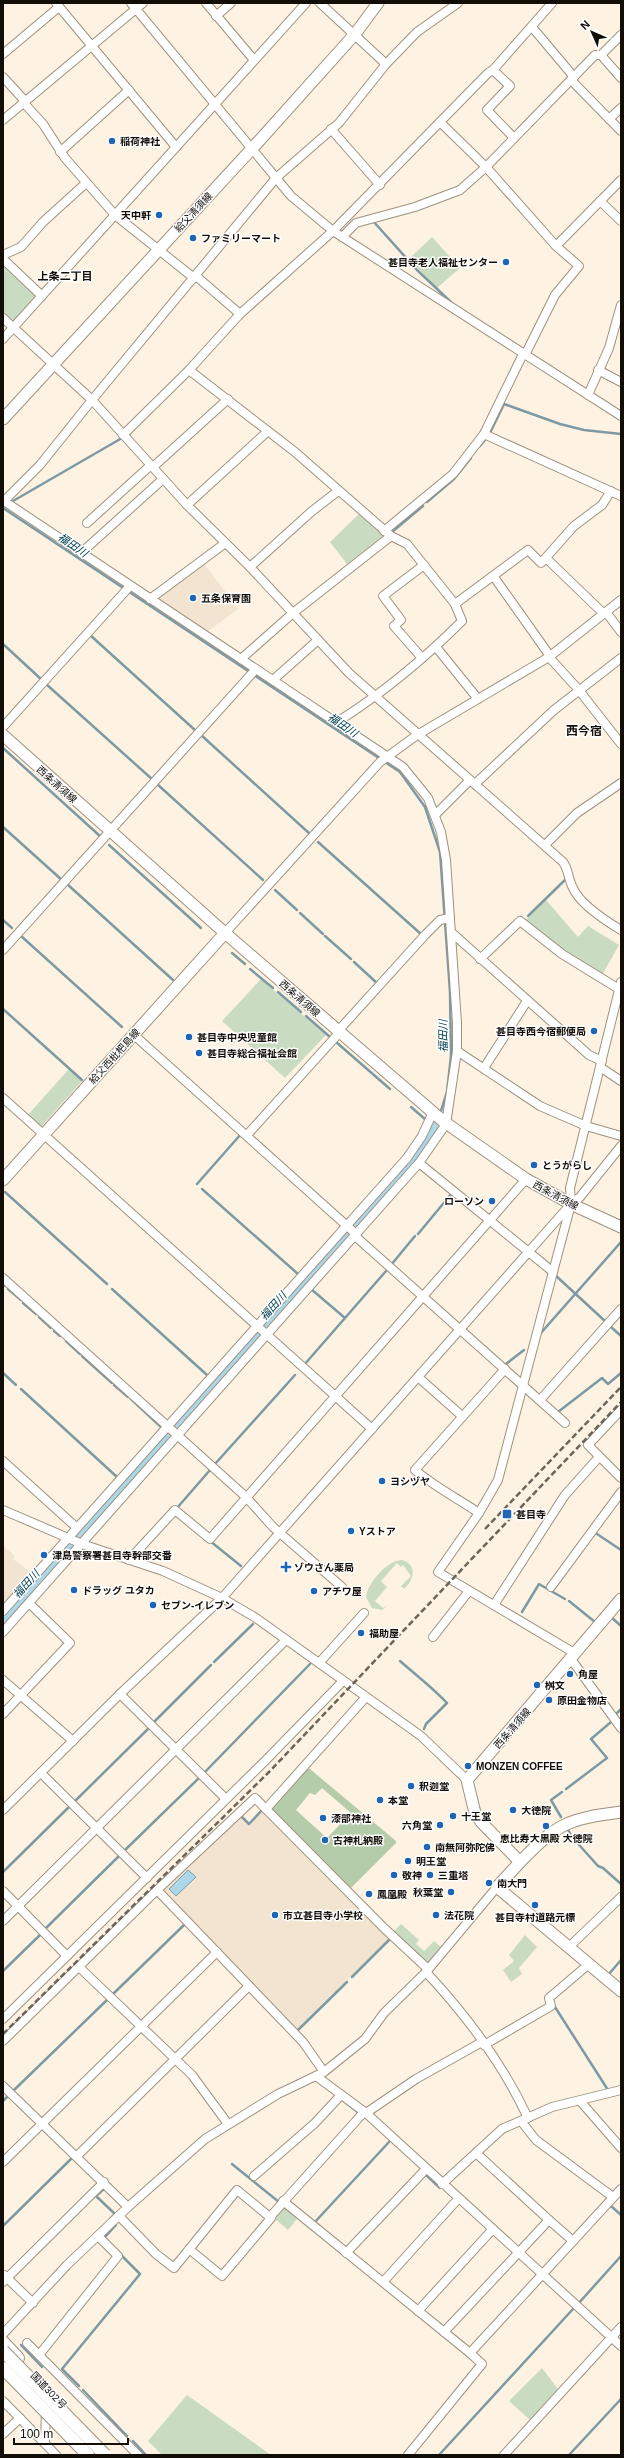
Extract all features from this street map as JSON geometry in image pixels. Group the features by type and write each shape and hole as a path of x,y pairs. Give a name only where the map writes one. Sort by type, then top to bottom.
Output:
{"highway":[{"name":"国道302号","path":"3,2342 113,2455"},
{"path":"3,2351 105,2455"},
{"path":"3,2368 88,2455"}],"main road":[{"name":"給父清須線","path":"3,419 355,34 378,3"},
{"name":"西条清須線","path":"3,735 225,933 440,1118 526,1180 571,1204 621,1226"},
{"name":"給父西枇杷島線","path":"3,1180 225,933"},
{"name":"西条清須線","path":"467,1780 621,1599"},
{"path":"467,1780 475,1813 482,1823 520,1862"},
{"path":"620,1814 586,1816 558,1827 520,1862 497,1887 621,1991"}],"street":[{"path":"3,120 92,45 133,6 142,3"},
{"path":"206,3 254,60"},
{"path":"216,16 230,3"},
{"path":"3,339 306,3"},
{"path":"320,3 386,64"},
{"path":"3,1632 420,1163 440,1118 458,1051 446,860 436,814 417,781 338,722 273,680 254,672 241,659 4,501 5,498 40,465 276,178 331,129 386,64 417,32 458,3"},
{"path":"123,435 189,370 240,314 334,231 380,186 488,73 493,70 552,3"},
{"path":"3,54 58,5 176,147"},
{"path":"133,6 276,178 303,206 342,237 621,416"},
{"path":"532,27 572,79 621,131"},
{"path":"342,237 356,223 415,207 460,190 486,167 594,55 600,55 620,37"},
{"path":"600,55 621,78"},
{"path":"493,70 510,86 487,110 514,138"},
{"path":"3,77 43,124 60,152 115,215 240,314"},
{"path":"60,152 129,90"},
{"path":"609,119 621,108"},
{"path":"241,659 387,534 453,474 484,434 556,295 579,266 556,246 486,167 441,123"},
{"path":"331,129 380,186"},
{"path":"556,246 621,180"},
{"path":"3,255 21,247 42,222 86,183"},
{"path":"600,201 621,221"},
{"path":"3,259 42,296"},
{"path":"588,395 598,370 610,348 621,305"},
{"path":"3,318 92,400 224,544 250,567 375,698 545,845 567,868 573,889 601,918 621,930"},
{"path":"189,370 295,452 387,534 407,544 455,604 462,621 436,647 375,698 338,722"},
{"path":"598,370 621,382"},
{"path":"86,523 228,399"},
{"path":"187,505 268,431"},
{"path":"484,434 621,496"},
{"path":"81,553 163,478"},
{"path":"250,567 311,512 338,491"},
{"path":"455,604 494,577 528,550 541,563 574,526 602,505 610,491"},
{"path":"150,599 224,544"},
{"path":"546,558 605,613 621,632"},
{"path":"422,658 394,626 401,620 383,596 424,565"},
{"path":"494,577 550,657 578,689 621,744"},
{"path":"3,727 130,586"},
{"path":"225,933 385,758 417,734 550,657 621,600"},
{"path":"273,680 318,640"},
{"path":"436,647 478,699"},
{"path":"436,814 578,689 621,658"},
{"path":"3,950 254,672"},
{"path":"545,845 577,814 621,783"},
{"path":"246,1135 440,920 450,918"},
{"path":"480,959 520,921 562,954 620,988 570,1188 571,1204 498,1480 479,1513 438,1572 494,1605 573,1657 621,1728"},
{"path":"451,932 527,1002 621,1081"},
{"path":"484,1068 527,1002"},
{"path":"134,1035 565,1423"},
{"path":"458,1051 540,1106 586,1126 621,1136"},
{"path":"3,1098 266,1336 372,1429"},
{"path":"3,1611 168,1428 347,1226 440,1118"},
{"path":"3,1810 120,1694 222,1598 528,1252 571,1204 580,1197 621,1146"},
{"path":"420,1163 552,1272"},
{"path":"129,1560 175,1510 210,1539 526,1180"},
{"path":"3,1278 246,1497 280,1533 342,1587"},
{"path":"540,1400 621,1310"},
{"path":"479,1513 454,1496 431,1484 415,1470 505,1369"},
{"path":"418,1377 462,1416"},
{"path":"621,1410 588,1445 621,1478"},
{"path":"494,1605 565,1495 599,1456"},
{"path":"3,1461 77,1528"},
{"path":"551,1587 621,1492"},
{"path":"3,1510 82,1544 163,1571 222,1598 286,1640 365,1698 421,1736 467,1780"},
{"path":"433,1637 469,1591"},
{"path":"3,1714 70,1643 29,1603"},
{"path":"319,1663 364,1613"},
{"path":"3,1921 286,1640"},
{"path":"3,1680 73,1741"},
{"path":"3,2019 147,1878 343,1681"},
{"path":"120,1694 226,1799"},
{"path":"266,1809 365,1698"},
{"path":"41,1773 147,1878"},
{"path":"3,2041 157,1890 255,1798 427,1971 453,2002 515,2090 525,2119 536,2140 614,2197"},
{"path":"3,2334 67,2265 118,2216 205,2139 278,2094 324,2072 365,2039 384,2013 427,1971 497,1887"},
{"path":"157,1890 303,2042 324,2072"},
{"path":"3,1891 67,1956"},
{"path":"569,1947 621,1897"},
{"path":"3,2162 217,1952"},
{"path":"189,2249 222,2276 283,2202 365,2112 416,2079 551,2006 549,1998 589,1964"},
{"path":"79,1967 192,2075 228,2124"},
{"path":"77,2156 249,1986"},
{"path":"316,2076 365,2112 517,2253 621,2346"},
{"path":"3,2086 104,2182 128,2207"},
{"path":"442,2184 502,2129 552,2107 581,2102 621,2090"},
{"path":"254,2176 315,2123 341,2095"},
{"path":"581,2102 621,2148"},
{"path":"476,2153 573,2241"},
{"path":"346,2253 426,2169"},
{"path":"33,2303 4,2278 104,2182"},
{"path":"470,2353 621,2189"},
{"path":"118,2216 156,2254 174,2268 237,2190 270,2217"},
{"path":"383,2282 458,2199"},
{"path":"283,2202 482,2364 408,2455"},
{"path":"444,2332 549,2220"},
{"path":"418,2311 492,2230"},
{"path":"39,2355 118,2256 98,2236"},
{"path":"504,2455 621,2326"},
{"path":"27,2343 138,2455"},
{"path":"45,2444 46,2387"},
{"path":"3,2401 56,2455"},
{"path":"3,2434 20,2418"}],"shaded area":[{"name":"五条保育園","path":"203,562 238,609 207,632 157,600 157,596"},
{"path":"3,1546 15,1556 13,1559 32,1573 3,1606"},
{"name":"市立甚目寺小学校","path":"263,1810 390,1938 296,2031 161,1890 239,1815 249,1825"}],"green space":[{"path":"432,237 460,268 437,288 409,259"},
{"path":"3,262 35,293 35,296 14,320 3,313"},
{"path":"359,514 384,535 347,564 330,542"},
{"path":"546,900 578,937 588,926 619,945 602,975 563,952 525,921"},
{"path":"261,979 326,1035 285,1078 222,1021"},
{"path":"69,1069 82,1081 39,1129 26,1117"},
{"path":"402,1560 407,1562 412,1569 413,1573 410,1581 404,1589 401,1586 411,1576 403,1565 401,1567 397,1563 381,1581 387,1587 375,1601 383,1608 388,1605 382,1610 372,1608 366,1597 370,1586 384,1568 396,1561"},
{"path":"305,1769 310,1769 396,1841 396,1843 351,1888 273,1811 273,1806","holes":["322,1788 351,1813 327,1838 296,1810 310,1793 315,1795"]},
{"path":"401,1924 419,1940 416,1944 424,1951 434,1941 442,1948 428,1964 392,1933"},
{"path":"525,1935 537,1947 519,1968 522,1974 511,1982 503,1970 514,1961 509,1955"},
{"path":"282,2206 297,2219 288,2230 273,2217"},
{"path":"542,2368 558,2389 530,2420 509,2401"},
{"path":"187,2395 271,2455 162,2455 148,2441"}],"water":[{"path":"434,1117 442,1124 424,1152 3,1627 3,1616 409,1160"},
{"path":"188,1870 196,1877 176,1896 169,1889"}],"waterway":[{"path":"373,221 417,270 453,304"},
{"path":"490,433 504,404 560,424 584,430 621,434"},
{"path":"13,501 122,438"},
{"path":"480,446 485,440"},
{"path":"427,502 454,479 471,458"},
{"path":"392,532 423,506"},
{"name":"福田川","path":"3,508 400,772 425,807 440,852 450,992 451,1056 447,1092 440,1114"},
{"path":"90,635 196,731"},
{"path":"3,644 42,680"},
{"path":"46,684 153,780"},
{"path":"201,735 310,834"},
{"path":"3,748 101,837"},
{"path":"157,784 263,880"},
{"path":"3,827 63,881"},
{"path":"318,842 422,935"},
{"path":"109,845 201,928"},
{"path":"528,916 567,878"},
{"path":"67,884 173,980"},
{"path":"275,890 297,910"},
{"path":"300,913 323,934"},
{"path":"3,920 12,928"},
{"path":"21,936 122,1027"},
{"path":"325,936 351,959"},
{"path":"232,953 245,964"},
{"path":"354,962 378,984"},
{"path":"250,969 273,988"},
{"path":"278,992 301,1012"},
{"path":"3,1009 82,1080"},
{"path":"306,1016 330,1037"},
{"path":"336,1042 390,1089"},
{"path":"411,1107 426,1120"},
{"path":"197,1184 241,1134"},
{"path":"202,1189 298,1274"},
{"path":"5,1192 107,1284"},
{"path":"418,1234 452,1193 454,1195"},
{"path":"391,1265 415,1236"},
{"path":"540,1334 621,1242"},
{"path":"345,1318 386,1271"},
{"path":"554,1274 606,1322"},
{"path":"8,1289 21,1300"},
{"path":"112,1289 207,1375"},
{"path":"304,1365 345,1318 311,1289"},
{"path":"23,1303 36,1314"},
{"path":"39,1317 51,1328"},
{"path":"611,1327 621,1336"},
{"path":"54,1331 60,1336"},
{"path":"66,1341 80,1354"},
{"path":"506,1364 524,1350"},
{"path":"82,1356 112,1383"},
{"path":"3,1373 16,1385"},
{"path":"558,1412 602,1378 608,1384 621,1373"},
{"path":"215,1464 295,1375"},
{"path":"114,1385 128,1397"},
{"path":"21,1389 117,1477"},
{"path":"131,1399 161,1427"},
{"path":"177,1508 210,1470"},
{"path":"594,1532 621,1550"},
{"path":"210,1541 241,1566"},
{"path":"522,1612 539,1584 565,1599"},
{"path":"569,1601 595,1622"},
{"path":"611,1617 621,1626"},
{"path":"214,1662 253,1624"},
{"path":"400,1661 430,1686 447,1703 426,1724 424,1729"},
{"path":"203,1774 310,1664"},
{"path":"153,1723 211,1665"},
{"path":"615,1715 621,1709"},
{"path":"566,1789 607,1758 591,1739 611,1722"},
{"path":"74,1802 150,1727"},
{"path":"124,1851 200,1777"},
{"path":"561,1817 551,1800 562,1792"},
{"path":"3,1872 70,1806"},
{"path":"240,1815 249,1824 263,1809"},
{"path":"567,1828 572,1837 598,1866 603,1868 621,1884"},
{"path":"45,1929 120,1855"},
{"path":"112,1995 185,1924"},
{"path":"3,1971 41,1934"},
{"path":"352,1977 391,1938"},
{"path":"609,1974 621,1960"},
{"path":"296,2032 347,1982"},
{"path":"12,2092 108,1999"},
{"path":"555,2007 608,2090"},
{"path":"3,2101 8,2096"},
{"path":"345,2102 359,2113"},
{"path":"314,2223 389,2142"},
{"path":"3,2226 73,2157"},
{"path":"232,2164 279,2202"},
{"path":"425,2174 440,2188"},
{"path":"105,2188 96,2196 115,2214 110,2219"},
{"path":"610,2205 621,2215"},
{"path":"105,2239 104,2238 116,2225"},
{"path":"79,2386 62,2369 140,2274 120,2254"},
{"path":"578,2304 621,2256"},
{"path":"439,2455 573,2309"},
{"path":"21,2345 42,2367"},
{"path":"83,2390 127,2436"},
{"path":"569,2455 621,2399"},
{"path":"133,2441 146,2455"}],"railway":[{"path":"485,1529 621,1387"},
{"path":"3,2034 269,1772 621,1402"}],"place":[{"name":"稲荷神社","path":"112,141"},
{"name":"天中軒","path":"159,215"},
{"name":"ファミリーマート","path":"193,238"},
{"name":"甚目寺老人福祉センター","path":"506,262"},
{"name":"五条保育園","path":"193,598"},
{"name":"甚目寺西今宿郵便局","path":"594,1031"},
{"name":"甚目寺中央児童館","path":"189,1037"},
{"name":"甚目寺総合福祉会館","path":"199,1053"},
{"name":"とうがらし","path":"534,1165"},
{"name":"ローソン","path":"492,1201"},
{"name":"ヨシヅヤ","path":"382,1481"},
{"name":"甚目寺","path":"507,1514"},
{"name":"Yストア","path":"351,1531"},
{"name":"津島警察署甚目寺幹部交番","path":"44,1555"},
{"name":"ゾウさん薬局","path":"286,1567"},
{"name":"ドラッグ ユタカ","path":"74,1590"},
{"name":"アチワ屋","path":"314,1591"},
{"name":"セブン-イレブン","path":"153,1605"},
{"name":"福助屋","path":"361,1633"},
{"name":"角屋","path":"570,1674"},
{"name":"桝文","path":"537,1685"},
{"name":"原田金物店","path":"549,1700"},
{"name":"MONZEN COFFEE","path":"468,1766"},
{"name":"釈迦堂","path":"411,1786"},
{"name":"本堂","path":"380,1800"},
{"name":"大徳院","path":"513,1810"},
{"name":"十王堂","path":"453,1816"},
{"name":"漆部神社","path":"323,1818"},
{"name":"六角堂","path":"440,1825"},
{"name":"恵比寿大黒殿 大徳院","path":"546,1826"},
{"name":"古神札納殿","path":"325,1840"},
{"name":"南無阿弥陀佛","path":"427,1847"},
{"name":"明王堂","path":"408,1861"},
{"name":"敬神","path":"394,1875"},
{"name":"三重塔","path":"430,1875"},
{"name":"南大門","path":"489,1883"},
{"name":"秋葉堂","path":"451,1892"},
{"name":"鳳凰殿","path":"369,1894"},
{"name":"甚目寺村道路元標","path":"535,1905"},
{"name":"市立甚目寺小学校","path":"275,1915"},
{"name":"法花院","path":"436,1915"}],"district":[{"name":"上条二丁目","path":"65,276"},
{"name":"西今宿","path":"584,731"}]}
